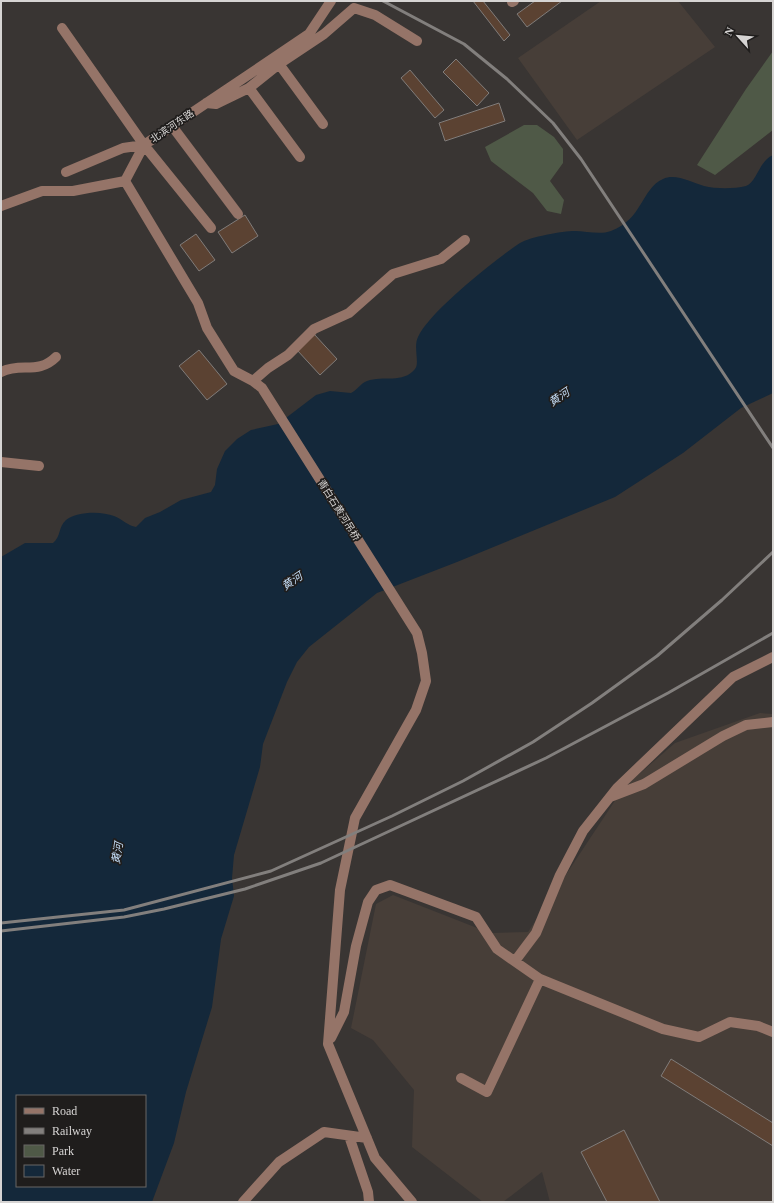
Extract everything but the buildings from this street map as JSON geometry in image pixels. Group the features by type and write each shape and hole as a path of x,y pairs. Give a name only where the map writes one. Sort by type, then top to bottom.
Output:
{"street":[{"name":"北滨河东路","path":"125,181 144,145 309,34 330,2"},
{"path":"206,103 216,104 249,88 279,64 324,34 354,8 375,15 417,41"},
{"path":"62,28 144,145 211,228"},
{"path":"279,64 323,124"},
{"path":"249,88 300,157"},
{"path":"172,126 238,214"},
{"path":"66,172 123,148 144,145"},
{"path":"1,206 42,190 73,191 125,181"},
{"name":"青白石黄河吊桥","path":"125,181 198,303 207,328 234,371 253,381 262,388 417,633 426,681 416,710 355,818 344,868 340,890 328,1044"},
{"path":"253,381 268,368 288,355 314,329 349,313 393,274 442,259 465,240"},
{"path":"1,372 13,368 40,367 48,364 56,357"},
{"path":"1,462 39,466"},
{"path":"515,961 536,933 560,875 583,831 609,798 633,771 733,677 773,657"},
{"path":"609,798 644,784 723,736 746,725 773,722"},
{"path":"412,1202 375,1158 328,1044 344,1012 356,946 368,902 371,895 383,886 398,886 476,917 498,949 540,979 663,1029 698,1037 730,1022 758,1026 773,1032"},
{"path":"461,1078 487,1092 540,979"},
{"path":"244,1202 279,1162 324,1132 367,1138"},
{"path":"349,1136 366,1186 369,1202"}],"shaded area":[{"path":"601,1 678,1 715,47 577,140 518,58"},
{"path":"760,713 773,714 773,1202 550,1202 542,1172 503,1202 483,1202 412,1147 414,1090 373,1040 351,1028 376,904 393,895 490,933 528,932 624,787 675,743"}],"green space":[{"path":"773,51 773,130 715,175 697,165 746,89"},
{"path":"524,125 537,125 554,137 563,149 563,163 550,181 564,200 561,214 547,211 533,193 491,161 485,147"}],"water":[{"name":"黄河","path":"773,155 773,393 741,408 683,453 615,497 377,593 309,647 297,662 287,682 263,744 260,767 234,855 232,878 234,896 221,939 212,1007 186,1092 174,1143 152,1202 1,1202 1,557 25,543 53,543 56,541 63,523 66,520 83,513 109,514 136,527 145,518 160,512 181,500 211,492 215,485 217,469 225,451 237,439 251,430 278,424 316,395 330,391 351,393 363,383 373,379 399,378 410,374 415,369 417,363 416,350 418,337 435,314 449,300 495,261 520,243 538,237 562,232 575,231 602,233 611,231 622,226 630,219 650,190 663,179 668,177 679,178 714,188 741,187 750,184 764,162"}],"railway":[{"path":"383,1 464,44 507,79 553,123 581,159 773,448"},
{"path":"1,923 124,910 271,871 392,816 463,781 533,742 592,703 657,656 722,600 773,552"},
{"path":"1,931 124,917 164,909 245,889 321,863 546,758 668,693 773,633"}]}
